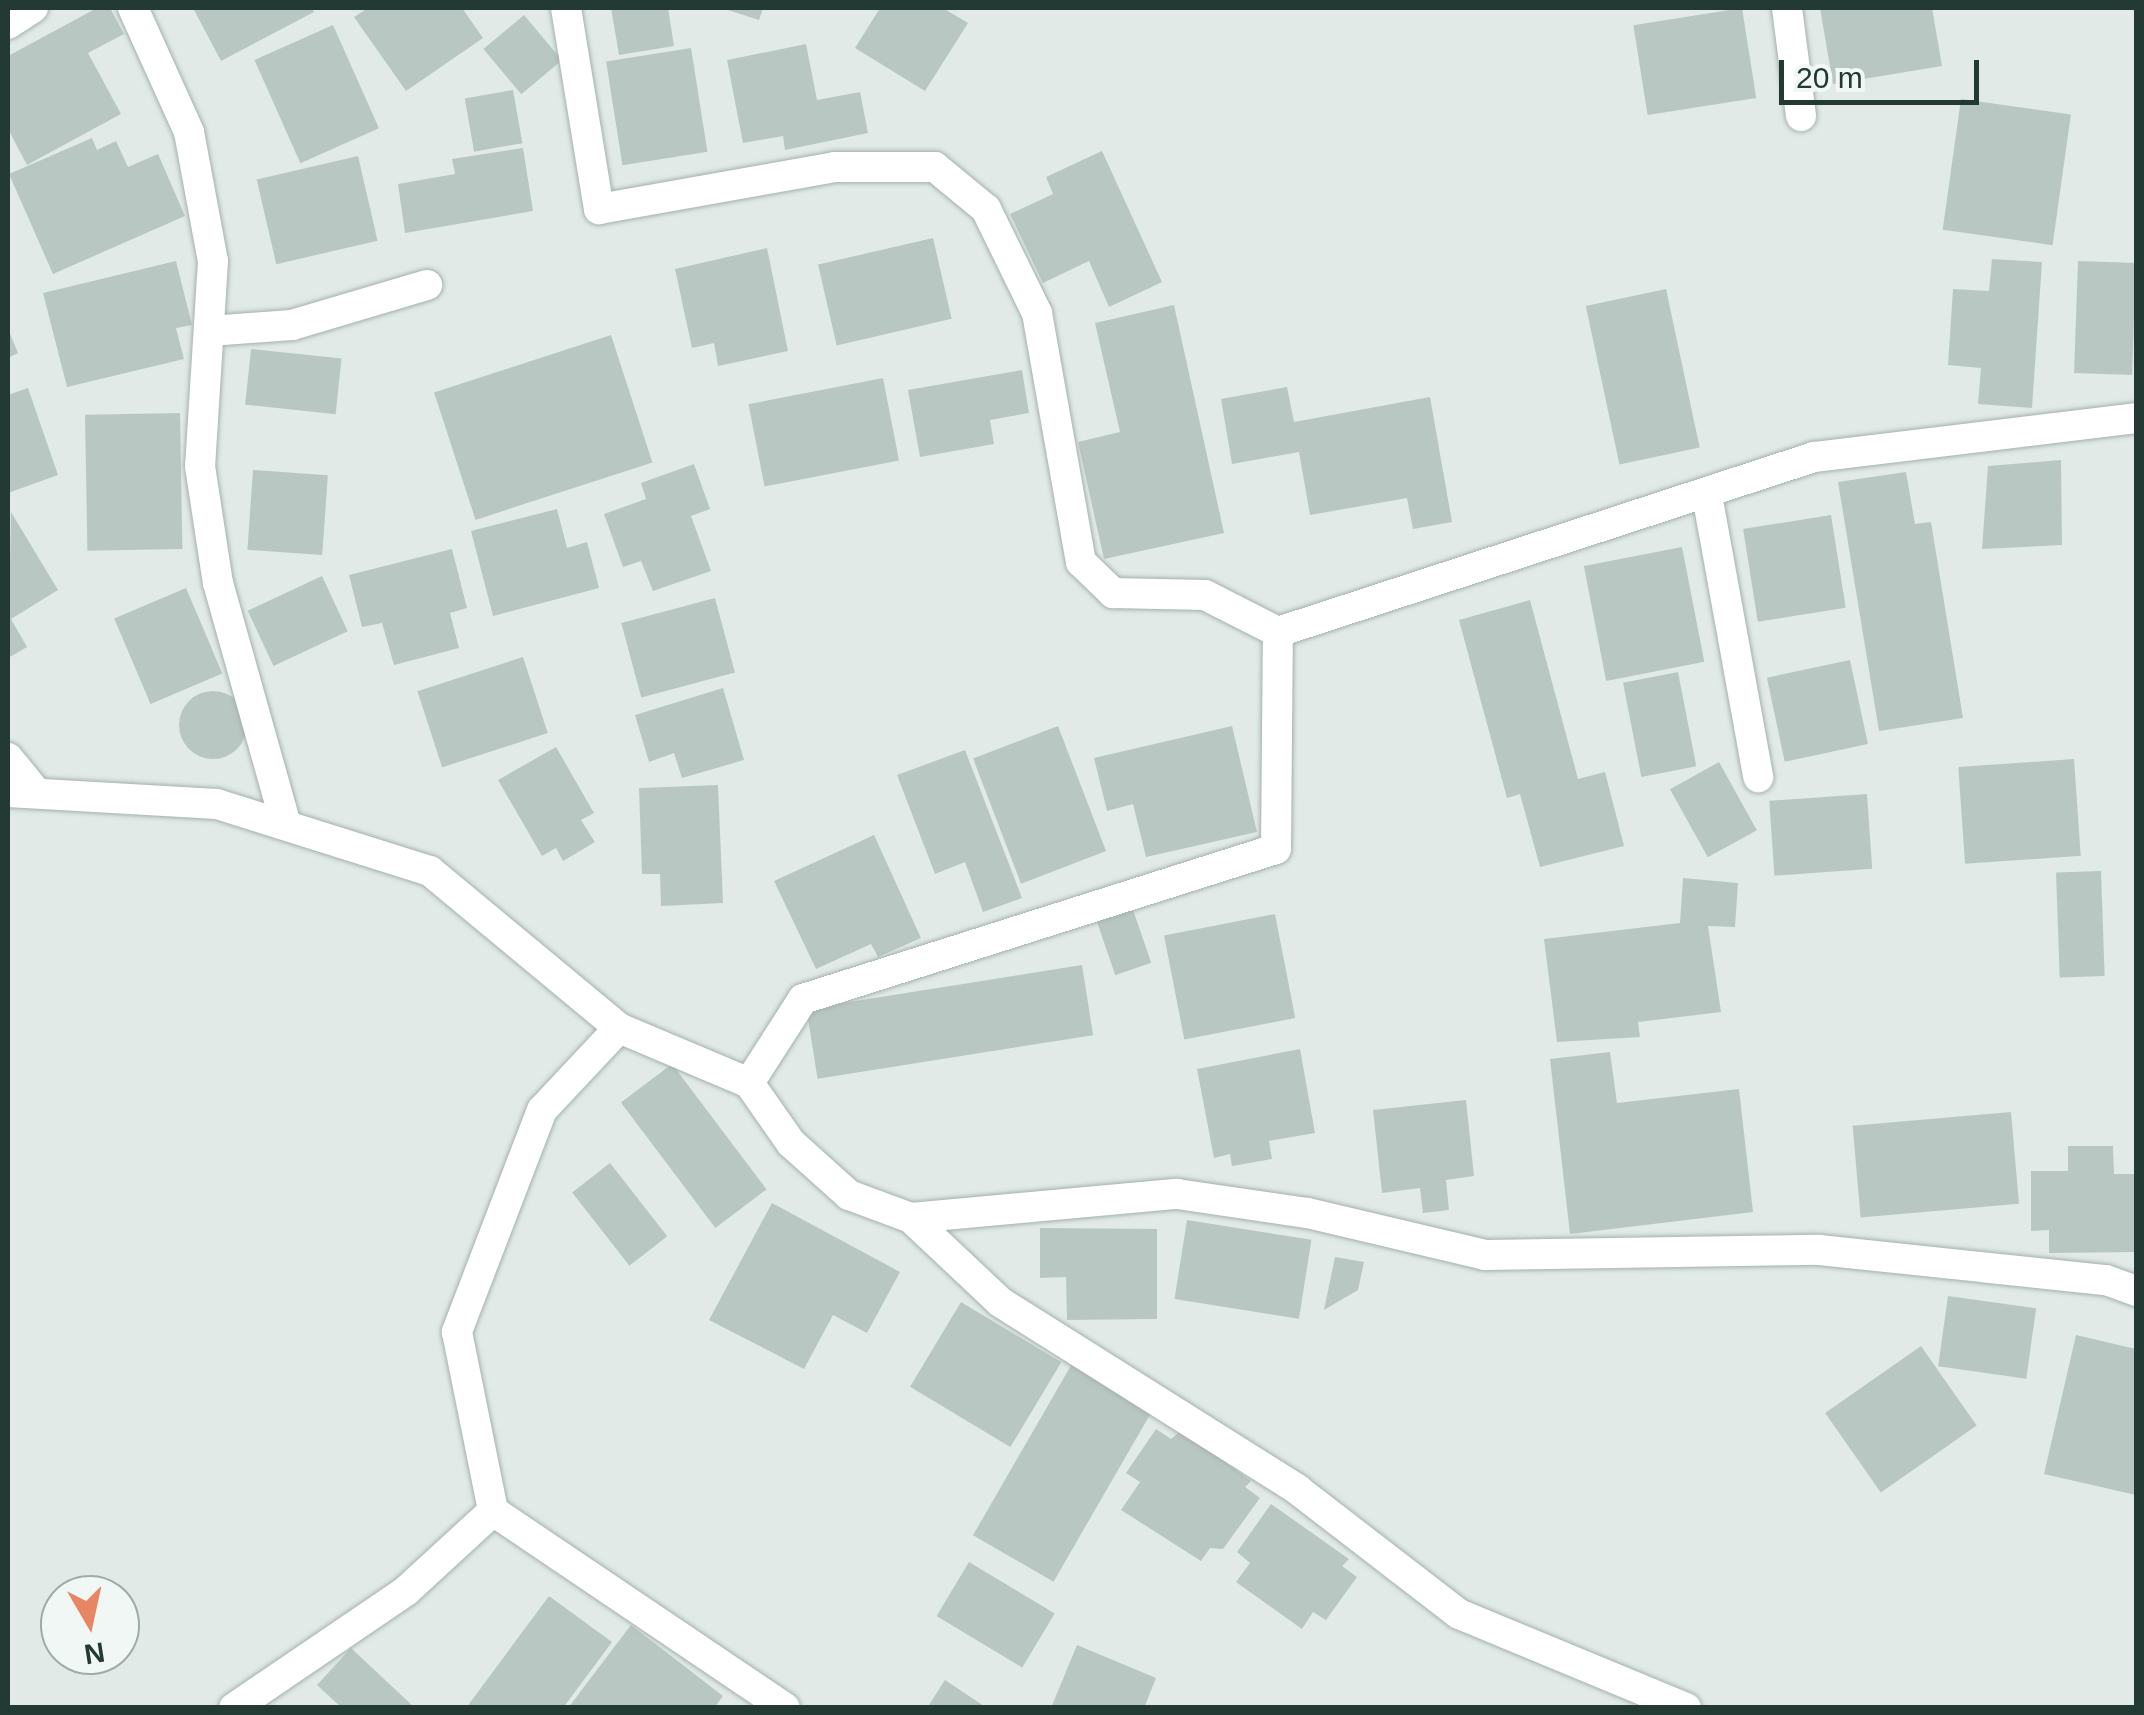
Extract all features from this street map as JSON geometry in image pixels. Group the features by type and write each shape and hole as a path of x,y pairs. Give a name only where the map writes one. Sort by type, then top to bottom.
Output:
{"street":[{"path":"8,24 32,8"},
{"path":"133,8 189,132 212,261 200,466 218,582 286,825"},
{"path":"566,8 599,208 835,167 935,167 986,209 1038,314 1080,562 1113,593 1205,595 1278,632 1814,457 2136,418"},
{"path":"1787,8 1801,116"},
{"path":"209,331 292,325 427,285"},
{"path":"1707,495 1758,777"},
{"path":"749,1083 804,999 1276,849 1278,632"},
{"path":"8,758 21,792 218,804 430,871 619,1028 749,1083 791,1143 848,1194 911,1218 1000,1302 1298,1490 1459,1614 1686,1708"},
{"path":"619,1028 542,1110 457,1332 493,1510 785,1708"},
{"path":"911,1218 1177,1194 1308,1213 1485,1254 1819,1250 2106,1280 2136,1291"},
{"path":"234,1708 406,1591 493,1510"}],"building":[{"path":"97,8 110,8 124,34 88,53 121,114 27,165 8,129 8,56"},
{"path":"193,8 312,8 314,12 221,61"},
{"path":"368,8 462,8 483,38 406,91 354,17"},
{"path":"611,8 668,8 674,46 619,55"},
{"path":"722,8 763,8 759,20"},
{"path":"880,8 943,8 968,23 925,91 855,48"},
{"path":"1742,8 1756,98 1648,115 1633,25"},
{"path":"1820,8 1932,8 1942,66 1833,84"},
{"path":"524,15 562,60 521,94 483,49"},
{"path":"333,25 379,128 300,163 254,60"},
{"path":"806,44 817,100 860,92 868,133 785,150 783,136 743,143 727,60"},
{"path":"691,48 707,152 622,165 606,61"},
{"path":"513,90 522,143 474,152 465,99"},
{"path":"1961,99 2071,114 2053,245 1943,230"},
{"path":"92,138 97,150 116,141 128,167 158,154 185,216 53,274 9,174"},
{"path":"523,148 533,211 405,233 398,184 455,174 452,159"},
{"path":"1102,151 1162,282 1109,307 1089,261 1043,283 1010,214 1053,194 1046,177"},
{"path":"358,156 378,241 276,264 257,179"},
{"path":"933,238 952,319 837,345 818,265"},
{"path":"767,248 788,351 718,366 714,343 692,348 675,269"},
{"path":"1992,259 2042,262 2032,408 1978,404 1981,368 1948,365 1953,289 1989,291"},
{"path":"176,261 192,325 176,328 184,359 67,387 43,293"},
{"path":"2078,261 2136,263 2132,375 2074,373"},
{"path":"1666,289 1700,447 1619,465 1586,306"},
{"path":"1174,305 1224,533 1104,559 1078,442 1120,432 1095,323"},
{"path":"8,329 18,353 8,358"},
{"path":"611,335 652,462 476,520 434,392"},
{"path":"251,349 342,359 336,414 245,405"},
{"path":"1022,370 1029,413 990,420 994,444 920,457 908,390"},
{"path":"883,378 899,460 765,487 749,404"},
{"path":"1287,387 1294,422 1430,397 1452,522 1413,529 1407,498 1310,515 1299,452 1232,464 1221,399"},
{"path":"28,388 58,475 8,493 8,395"},
{"path":"180,413 182,549 87,551 85,415"},
{"path":"2061,460 2062,545 1982,549 1988,466"},
{"path":"694,464 710,509 691,516 711,571 653,591 641,561 623,567 604,514 646,499 641,483"},
{"path":"253,470 328,475 322,555 247,550"},
{"path":"1906,472 1915,524 1931,522 1963,718 1879,731 1838,482"},
{"path":"557,509 567,548 587,542 599,588 493,616 471,531"},
{"path":"11,512 58,590 11,619 27,647 8,658"},
{"path":"1831,515 1846,608 1758,622 1743,529"},
{"path":"1682,547 1704,662 1606,681 1584,566"},
{"path":"452,549 467,608 450,613 459,648 394,665 382,623 362,627 349,575"},
{"path":"322,576 348,631 273,666 248,611"},
{"path":"186,588 222,674 151,704 114,618"},
{"path":"715,598 735,672 641,697 621,623"},
{"path":"1530,600 1578,779 1605,772 1624,846 1540,867 1520,794 1507,798 1459,620"},
{"path":"523,657 548,733 442,767 417,691"},
{"path":"1850,660 1868,744 1785,762 1767,678"},
{"path":"1678,672 1696,766 1641,777 1623,683"},
{"path":"723,688 744,760 682,778 674,753 649,762 635,715"},
{"path":"213,691 237,701 247,725 237,749 213,759 189,749 179,725 189,701"},
{"path":"1058,726 1106,851 1021,884 973,759"},
{"path":"1232,726 1257,832 1146,857 1133,804 1107,811 1094,758"},
{"path":"556,747 594,813 581,820 595,842 563,861 556,848 542,856 498,780"},
{"path":"965,750 1022,898 983,912 965,862 935,874 897,775"},
{"path":"2074,759 2081,856 1965,864 1958,767"},
{"path":"1719,762 1757,830 1708,857 1670,789"},
{"path":"718,785 723,903 661,906 660,874 642,874 639,788"},
{"path":"1867,794 1872,869 1774,876 1769,801"},
{"path":"874,835 921,938 878,957 871,944 816,969 774,881"},
{"path":"2101,871 2105,976 2060,978 2056,873"},
{"path":"1683,878 1738,883 1735,927 1708,926 1721,1012 1638,1022 1640,1037 1557,1042 1544,939 1680,923"},
{"path":"1132,907 1151,963 1115,975 1096,919"},
{"path":"1275,914 1295,1018 1184,1040 1164,936"},
{"path":"1082,965 1093,1035 818,1079 806,1009"},
{"path":"1300,1049 1315,1133 1269,1141 1272,1159 1232,1166 1230,1154 1214,1158 1197,1069"},
{"path":"1610,1052 1617,1103 1739,1089 1753,1212 1570,1234 1550,1059"},
{"path":"672,1064 766,1189 715,1228 621,1103"},
{"path":"1466,1100 1474,1176 1446,1180 1449,1210 1423,1213 1420,1188 1382,1193 1373,1110"},
{"path":"2011,1112 2019,1204 1861,1218 1853,1126"},
{"path":"2068,1146 2113,1146 2114,1174 2136,1174 2136,1252 2049,1253 2049,1230 2031,1231 2031,1171 2068,1171"},
{"path":"610,1163 667,1236 629,1266 572,1193"},
{"path":"772,1203 900,1272 867,1333 833,1315 804,1369 709,1320"},
{"path":"1187,1220 1311,1240 1299,1319 1174,1299"},
{"path":"1040,1228 1157,1229 1157,1319 1067,1320 1066,1277 1040,1278"},
{"path":"1335,1257 1364,1262 1358,1290 1324,1310"},
{"path":"1948,1296 2036,1308 2026,1379 1938,1366"},
{"path":"961,1302 1061,1362 1010,1447 910,1387"},
{"path":"2076,1335 2136,1349 2136,1495 2044,1474"},
{"path":"1921,1346 1977,1425 1881,1493 1825,1413"},
{"path":"1073,1362 1154,1408 1054,1582 973,1535"},
{"path":"1156,1429 1171,1439 1182,1430 1251,1481 1245,1487 1260,1498 1223,1549 1210,1548 1201,1561 1121,1510 1140,1482 1126,1473"},
{"path":"1271,1504 1349,1559 1342,1566 1357,1577 1326,1620 1313,1612 1302,1629 1236,1582 1250,1563 1237,1552"},
{"path":"969,1562 1055,1614 1022,1668 937,1616"},
{"path":"549,1596 612,1642 563,1708 466,1708"},
{"path":"631,1625 723,1696 714,1708 568,1708"},
{"path":"1077,1645 1156,1678 1144,1708 1051,1708"},
{"path":"351,1648 415,1708 342,1708 317,1685"},
{"path":"945,1680 987,1708 927,1708"}]}
